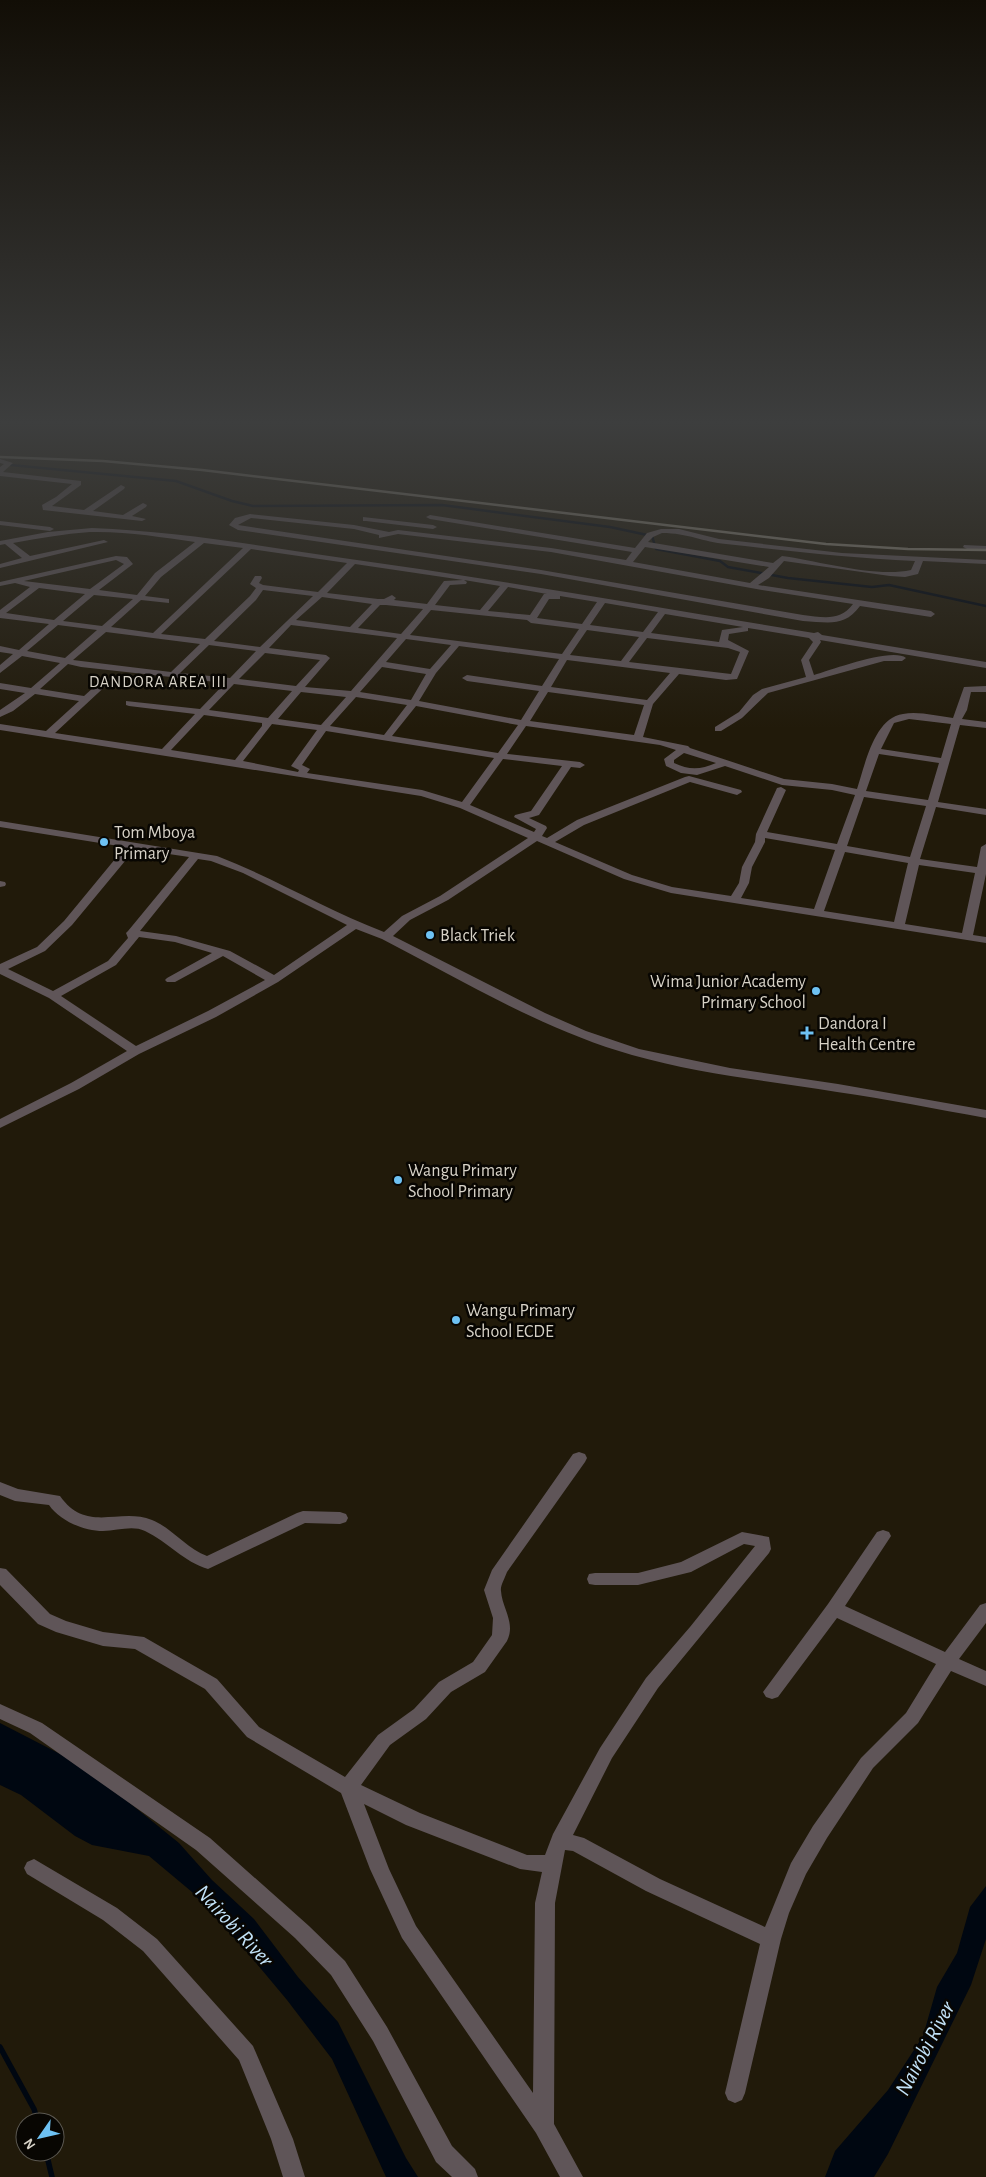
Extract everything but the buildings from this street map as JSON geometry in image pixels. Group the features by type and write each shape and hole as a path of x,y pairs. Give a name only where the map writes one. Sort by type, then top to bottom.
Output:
{"street":[{"path":"31,527 66,531 107,530 202,540 354,561 506,584 603,602 986,665"},
{"path":"107,530 118,527"},
{"path":"236,527 541,572 832,622 852,614 858,604"},
{"path":"350,527 388,534"},
{"path":"422,527 751,586 931,614"},
{"path":"489,527 638,551"},
{"path":"325,557 398,532 499,540 510,530"},
{"path":"3,543 66,531"},
{"path":"628,563 650,535 669,531 696,534 718,541 785,548 919,560 986,562"},
{"path":"0,714 10,710 32,692 138,599 158,575 202,540"},
{"path":"0,566 104,542"},
{"path":"3,543 28,560"},
{"path":"644,544 776,566"},
{"path":"154,636 250,546"},
{"path":"751,586 766,576 776,566 782,558 785,548"},
{"path":"967,548 986,548"},
{"path":"0,584 116,558 124,559 129,564 92,592 0,670"},
{"path":"782,558 850,569 902,574 915,572 919,560"},
{"path":"163,753 289,622 354,561"},
{"path":"523,587 531,584 541,572"},
{"path":"258,578 254,584 261,587 530,618 531,620 584,628 741,649"},
{"path":"299,775 305,769 296,766 316,737 430,606 447,583 465,581 469,578"},
{"path":"9,582 166,601"},
{"path":"483,612 506,584"},
{"path":"0,614 38,585"},
{"path":"174,674 253,598 261,587"},
{"path":"531,620 547,596 603,602"},
{"path":"352,630 385,601"},
{"path":"464,806 524,722 565,656 603,602"},
{"path":"623,664 663,611"},
{"path":"0,614 326,658 300,690 269,721 237,763"},
{"path":"289,622 732,677 744,651 724,641 725,632 760,627"},
{"path":"813,637 828,630 834,624 832,622"},
{"path":"811,678 805,660 817,642 813,637"},
{"path":"386,738 413,704 432,672 457,643"},
{"path":"0,650 65,662 300,690 354,694 524,722 638,738 685,748 782,782 851,790 860,794 986,812"},
{"path":"718,729 746,710 756,696 780,686 884,658 905,658 924,661 937,657"},
{"path":"380,664 432,672"},
{"path":"638,738 648,703 678,670"},
{"path":"467,678 648,703"},
{"path":"48,734 107,680"},
{"path":"0,686 32,692 86,698"},
{"path":"899,926 914,860 967,689 986,689"},
{"path":"129,703 324,728 500,756 580,765"},
{"path":"818,913 875,751 888,722 909,716 986,725"},
{"path":"0,727 237,763 299,775 422,792 464,806 546,843 648,884 734,900 986,940"},
{"path":"685,748 669,759 669,764 694,774 702,773 725,763"},
{"path":"875,751 944,761"},
{"path":"386,936 406,918 444,898 535,838 542,828 518,817 535,813 567,765"},
{"path":"546,843 589,818 603,815 689,779 737,792"},
{"path":"734,900 744,883 747,867 760,842 761,834 781,790"},
{"path":"0,824 213,858 247,871 355,925 386,936 541,1016 582,1034 636,1052 730,1072 986,1114"},
{"path":"761,834 984,870"},
{"path":"0,968 41,949 68,923 133,844"},
{"path":"967,937 984,870 986,847"},
{"path":"132,933 196,855"},
{"path":"3,1119 75,1086 135,1051 212,1014 274,980 355,925"},
{"path":"132,933 176,938 220,952 274,980"},
{"path":"52,996 112,963 134,938 132,933"},
{"path":"171,980 220,952"},
{"path":"0,968 52,996 135,1051"},
{"path":"348,1788 384,1740 420,1714 445,1687 479,1667 501,1636 501,1618 492,1590 500,1570 579,1458"},
{"path":"0,1488 15,1495 54,1500 59,1507 86,1523 104,1525 120,1522 148,1525 196,1559 208,1563 303,1516 340,1518"},
{"path":"772,1692 834,1609 883,1536"},
{"path":"543,2126 545,1903 560,1840 606,1752 652,1683 696,1632 762,1548 763,1541 742,1538 686,1566 638,1579 595,1579"},
{"path":"0,1574 44,1619 62,1627 103,1639 138,1642 211,1684 253,1732 348,1788 413,1819 527,1863 553,1864"},
{"path":"834,1609 986,1679"},
{"path":"736,2093 771,1939 779,1913 798,1869 820,1832 867,1762 912,1718 947,1662 986,1610"},
{"path":"0,1711 36,1728 203,1844 320,1950 338,1968 380,2034 444,2154 467,2177"},
{"path":"348,1788 380,1869 409,1932 543,2126 572,2177"},
{"path":"560,1840 577,1844 653,1885 771,1939"},
{"path":"34,1868 110,1914 150,1945 246,2053 282,2139 294,2177"}],"water":[{"name":"Nairobi River","path":"0,1723 62,1755 105,1783 179,1843 212,1880 254,1919 298,1977 338,2022 406,2158 418,2177 386,2177 332,2059 287,2000 246,1951 192,1892 149,1856 92,1845 75,1836 21,1795 0,1785"},
{"name":"Nairobi River","path":"986,1886 986,1939 971,1985 888,2154 874,2177 825,2177 835,2151 888,2090 923,2036 937,1987 957,1953 970,1907"}],"waterway":[{"path":"607,527 652,536 656,549 720,561 728,567 788,578 872,587 889,585 986,606"},
{"path":"0,2047 35,2112"},
{"path":"48,2162 52,2177"}],"railway":[{"path":"679,527 826,544 908,549 986,550"}],"place":[{"name":"Tom Mboya Primary","path":"104,842"},
{"name":"Black Triek","path":"430,935"},
{"name":"Wima Junior Academy Primary School","path":"816,991"},
{"name":"Dandora I Health Centre","path":"807,1033"},
{"name":"Wangu Primary School Primary","path":"398,1180"},
{"name":"Wangu Primary School ECDE","path":"456,1320"}],"district":[{"name":"DANDORA AREA III","path":"158,681"}]}
